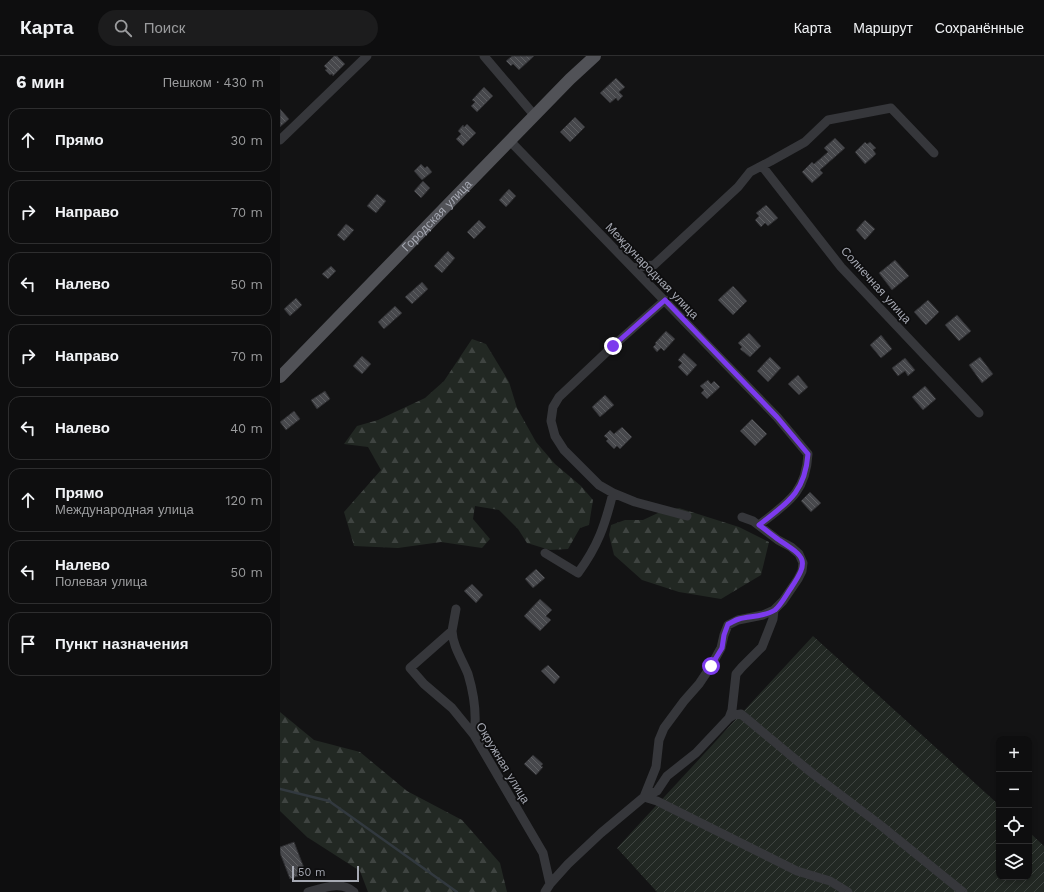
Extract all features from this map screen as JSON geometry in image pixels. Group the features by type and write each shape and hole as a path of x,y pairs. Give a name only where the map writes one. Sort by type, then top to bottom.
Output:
{"main road":[{"name":"Городская улица","path":"280,377 595,56"}],"street":[{"path":"280,140 367,56"},
{"path":"484,56 535,116"},
{"path":"633,268 654,265 738,186 750,172 805,142 828,120 891,108 934,153"},
{"name":"Международная улица","path":"510,141 777,417 808,454 806,473 800,488 783,508 759,525"},
{"name":"Солнечная улица","path":"762,166 841,267 979,413"},
{"path":"665,300 559,397 553,407 551,421 555,436 564,450 599,486 635,502 687,516"},
{"path":"545,553 578,573 590,557 604,527 613,493"},
{"path":"644,797 656,767 659,740 664,728 699,684 711,666 722,648 724,635 728,624 738,620 763,615 774,610 783,601 802,571 803,562 799,554 759,525 742,517"},
{"path":"456,609 452,631 453,641 468,674 475,707 476,722 474,735"},
{"path":"729,718 732,710 736,674 762,647 773,619 774,610"},
{"name":"Окружная улица","path":"452,631 410,668 424,684 452,708 474,735 542,853 550,884"},
{"path":"545,892 550,884 568,864 601,833 644,797 657,790 667,776 696,752 729,718 734,715 741,714 813,774 879,824 963,892"},
{"path":"644,797 657,801 798,871 830,881 848,892"},
{"path":"308,892 338,885 348,886 354,892"}],"green space":[{"path":"472,339 486,344 509,382 517,408 536,442 555,464 581,486 593,500 589,525 580,528 568,549 550,550 527,543 518,529 499,510 475,506 473,519 490,539 482,548 441,542 398,548 354,546 344,512 381,470 368,447 344,444 357,426 378,420 425,398 444,381"},
{"path":"679,508 739,527 769,542 761,575 721,599 679,592 642,580 614,555 609,535 611,525 625,520 643,520 660,512"},
{"path":"813,636 996,802 996,880 1032,880 1032,835 1044,846 1044,892 657,892 617,848"},
{"path":"280,712 314,740 360,752 407,791 462,820 500,863 507,892 368,892 360,871 307,837 280,811"}],"building":[{"path":"334,56 337,56 345,64 333,76 325,70 327,69 324,66"},
{"path":"512,56 534,56 519,70 513,64 511,66 506,61"},
{"path":"616,78 625,87 619,92 623,96 618,101 616,98 610,103 600,93"},
{"path":"484,87 493,96 477,112 471,106 475,102 472,100"},
{"path":"280,109 289,119 280,127"},
{"path":"575,117 585,127 570,142 560,132"},
{"path":"467,124 476,133 463,146 456,139 461,134 458,131 463,125 464,127"},
{"path":"835,138 845,148 820,170 823,173 812,183 802,172 812,162 814,164 828,152 824,148"},
{"path":"865,142 867,144 870,142 876,148 873,150 876,154 865,164 855,152"},
{"path":"421,164 425,168 427,166 432,172 422,180 414,171"},
{"path":"423,181 430,188 421,198 414,191"},
{"path":"509,189 516,196 506,207 499,200"},
{"path":"377,194 386,201 376,213 367,206"},
{"path":"766,205 778,218 768,226 765,223 761,227 755,220 759,216 756,213"},
{"path":"479,220 486,227 474,239 467,232"},
{"path":"865,220 875,229 865,240 856,230"},
{"path":"346,224 354,230 344,241 337,235"},
{"path":"448,251 455,258 442,273 434,266"},
{"path":"895,260 909,276 892,290 879,273"},
{"path":"331,266 336,271 328,279 322,274"},
{"path":"422,282 428,289 412,304 405,297"},
{"path":"733,286 747,301 733,315 718,300"},
{"path":"296,298 302,305 290,316 284,309"},
{"path":"928,300 939,312 926,325 914,312"},
{"path":"395,306 402,313 384,329 378,322"},
{"path":"957,315 971,331 959,341 945,325"},
{"path":"666,331 675,339 664,351 661,348 657,352 653,347"},
{"path":"749,333 761,346 750,357 740,349 742,347 738,343"},
{"path":"881,335 892,349 881,358 870,345"},
{"path":"684,353 697,365 687,376 678,367 682,363 678,360"},
{"path":"362,356 371,364 362,374 353,366"},
{"path":"770,357 781,368 768,382 757,371"},
{"path":"980,357 993,374 982,383 969,365"},
{"path":"905,358 915,370 908,376 905,371 898,376 892,368"},
{"path":"798,375 808,387 799,395 788,384"},
{"path":"708,380 711,384 714,381 720,387 707,399 701,393 704,390 700,386"},
{"path":"925,386 936,399 923,410 912,397"},
{"path":"325,391 330,399 317,409 311,400"},
{"path":"605,395 614,405 600,417 592,407"},
{"path":"294,411 300,419 286,430 280,422"},
{"path":"752,419 767,434 755,446 740,431"},
{"path":"622,427 632,437 620,449 617,446 614,449 606,441 608,439 604,436 610,430 614,434"},
{"path":"810,492 821,503 811,512 801,501"},
{"path":"536,569 545,578 533,588 525,579"},
{"path":"472,584 483,595 476,603 464,591"},
{"path":"540,599 552,610 546,616 551,620 540,631 524,616"},
{"path":"548,665 560,677 554,684 541,671"},
{"path":"533,755 543,764 541,766 543,767 536,775 524,764"},
{"path":"294,842 306,873 290,879 280,853 280,847"}],"waterway":[{"path":"280,789 329,801 457,892"}],"route":[{"path":"613,346 665,300 777,417 808,454 806,473 800,488 783,508 759,525 799,554 803,562 802,571 783,601 774,610 763,615 738,620 728,624 724,635 722,648 711,666"}]}
